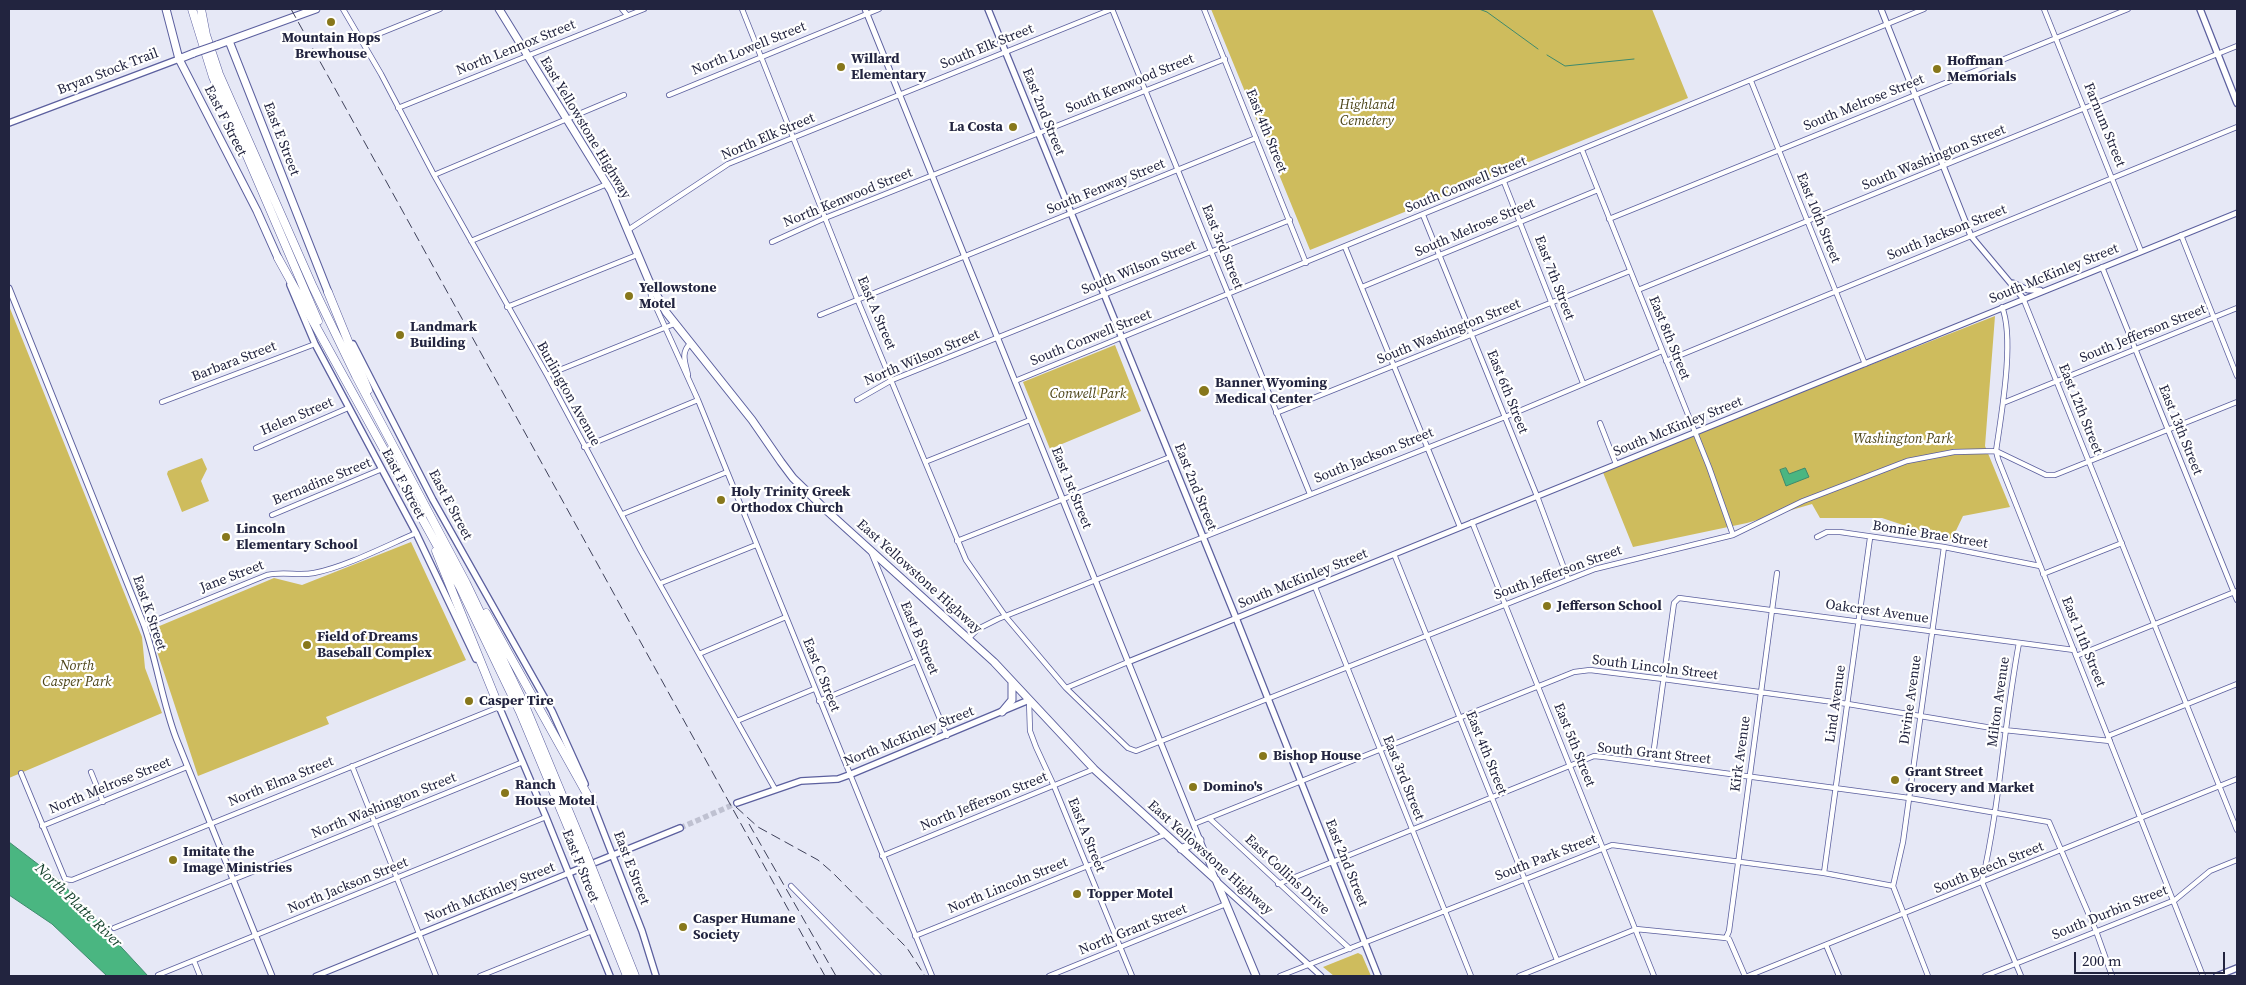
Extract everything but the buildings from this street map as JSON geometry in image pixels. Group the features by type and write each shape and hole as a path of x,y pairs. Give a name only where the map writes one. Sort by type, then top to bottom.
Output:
{"highway":[{"path":"192,9 213,77 307,298 349,386"},
{"path":"201,9 206,35 219,74 332,330 466,583 526,708 581,850 635,976"},
{"path":"278,258 460,587 516,703 581,850"},
{"path":"328,292 377,416"},
{"path":"417,508 499,707"},
{"path":"466,583 479,602 592,804"},
{"path":"595,884 627,976"}],"main road":[{"name":"East F Street","path":"166,9 179,59 257,211 315,344 416,533 499,707 610,976"},
{"name":"Bryan Stock Trail","path":"9,123 316,9"},
{"name":"East Yellowstone Highway","path":"499,9 606,184 649,281 674,324 752,420 793,478 969,638 1094,769 1164,835 1216,880"},
{"name":"East 2nd Street","path":"988,9 1236,618 1378,976"},
{"path":"2200,9 2237,103"},
{"name":"East E Street","path":"229,41 328,292 432,500 552,711 613,856 656,976"},
{"path":"1002,712 1012,700 1012,682"},
{"name":"North McKinley Street","path":"738,803 801,781 838,779 947,736 1029,700"},
{"name":"North McKinley Street","path":"569,873 680,828"},
{"path":"1181,849 1200,840"},
{"name":"East 1st Street","path":"1216,880 1256,976"},
{"path":"2217,976 2237,968"}],"street":[{"name":"Burlington Avenue","path":"343,9 381,74 507,307 547,375 584,447 623,514 641,552 661,583 775,789"},
{"path":"361,41 440,9"},
{"path":"622,9 627,15"},
{"name":"North Lennox Street","path":"398,108 527,54 644,9"},
{"name":"East A Street","path":"742,9 858,301 957,541 966,560 1006,617"},
{"name":"North Lowell Street","path":"668,95 866,11 879,9"},
{"name":"South Elk Street","path":"899,95 1112,9"},
{"name":"East 3rd Street","path":"1112,9 1310,494"},
{"name":"East 4th Street","path":"1204,9 1306,262"},
{"name":"East 12th Street","path":"1881,9 1916,94 1970,236 2023,298 2237,830"},
{"name":"South Conwell Street","path":"1015,382 1924,9"},
{"name":"Farnum Street","path":"2044,9 2142,251"},
{"name":"South Melrose Street","path":"1609,219 2128,9"},
{"name":"East 1st Street","path":"866,11 1094,582 1216,880"},
{"name":"South Washington Street","path":"1638,290 2237,46"},
{"name":"South Kenwood Street","path":"932,176 1225,59"},
{"name":"East 10th Street","path":"1751,81 1865,364"},
{"path":"434,175 624,95"},
{"name":"North Elk Street","path":"628,230 728,164 899,95"},
{"name":"South Jackson Street","path":"1666,361 2237,127"},
{"name":"South Fenway Street","path":"820,315 1256,138"},
{"name":"East 8th Street","path":"1582,150 1695,433 1733,535"},
{"name":"North Kenwood Street","path":"772,242 826,218 932,176"},
{"name":"East 7th Street","path":"1504,182 1583,383"},
{"path":"471,241 606,184"},
{"name":"South Melrose Street","path":"1362,287 1598,190"},
{"name":"South McKinley Street","path":"1128,662 1865,364 2023,298 2237,213"},
{"name":"East 6th Street","path":"1423,215 1537,496 1568,579"},
{"name":"South Wilson Street","path":"998,338 1290,220"},
{"path":"2181,235 2237,376"},
{"path":"1345,247 1460,527"},
{"path":"507,307 637,255"},
{"name":"East 13th Street","path":"2102,267 2236,591 2237,600"},
{"name":"South Washington Street","path":"1276,413 1472,336 1630,271"},
{"path":"2007,279 2028,290 2043,290"},
{"name":"East C Street","path":"649,281 651,296 698,400 814,690 932,976"},
{"name":"East K Street","path":"9,288 144,625 152,649 166,712 272,976"},
{"name":"East 11th Street","path":"2002,307 2006,316 2006,350 2003,403 1996,451 2043,574 2204,976"},
{"name":"South Jefferson Street","path":"2003,403 2237,308"},
{"path":"547,375 674,324"},
{"name":"North Wilson Street","path":"857,400 892,380 998,338"},
{"name":"Barbara Street","path":"162,402 315,344"},
{"name":"East C Street","path":"689,381 684,356 685,348 690,344"},
{"name":"South Jackson Street","path":"1094,582 1427,446 1505,417 1662,351"},
{"path":"584,447 698,400"},
{"path":"1996,451 2046,475 2055,475 2237,402"},
{"name":"Helen Street","path":"256,448 348,408"},
{"path":"925,462 1030,420"},
{"path":"1600,423 1616,464"},
{"name":"South Jefferson Street","path":"1066,688 1128,748 1136,751 1161,743 1611,563 1733,535 1803,500 1907,461 1954,452 1996,451"},
{"path":"957,541 1170,457"},
{"name":"Bernadine Street","path":"272,515 382,469"},
{"path":"623,514 727,472"},
{"name":"East 5th Street","path":"1472,522 1654,976"},
{"name":"Bonnie Brae Street","path":"1817,537 1827,532 1840,532 1870,538 1944,547 2040,566"},
{"name":"Jane Street","path":"144,625 267,575 282,572 302,574 322,571 416,533"},
{"name":"Lind Avenue","path":"1824,873 1870,538"},
{"path":"2043,574 2122,543"},
{"path":"661,583 756,545"},
{"name":"Divine Avenue","path":"1893,886 1909,798 1944,547"},
{"name":"East B Street","path":"870,549 947,736"},
{"name":"East 4th Street","path":"1394,554 1557,960"},
{"name":"Kirk Avenue","path":"1726,938 1729,932 1777,573"},
{"path":"969,638 978,629 1094,582"},
{"name":"East 3rd Street","path":"1315,587 1472,976"},
{"path":"2076,656 2236,591"},
{"name":"Oakcrest Avenue","path":"1663,679 1676,598 1773,608 2074,650"},
{"path":"699,654 786,617"},
{"path":"1006,617 1066,688 1128,662"},
{"name":"Milton Avenue","path":"1982,882 1995,811 2004,730 2019,643"},
{"path":"819,700 916,661"},
{"name":"South Lincoln Street","path":"1194,824 1574,672 1590,670 1663,679 1848,704 2004,730 2109,738 2237,684"},
{"path":"1652,763 1663,679"},
{"path":"737,721 814,690"},
{"name":"East A Street","path":"1029,700 1030,731 1132,976"},
{"name":"North Elma Street","path":"42,826 65,879 72,880 499,707"},
{"name":"South Grant Street","path":"1278,884 1594,756 1995,811 2049,822 2060,850"},
{"name":"North Washington Street","path":"114,928 523,762"},
{"path":"352,766 436,976"},
{"name":"North Melrose Street","path":"42,826 187,767"},
{"name":"North Jefferson Street","path":"882,856 1094,769"},
{"path":"91,772 103,802"},
{"path":"21,773 42,826"},
{"name":"South Beech Street","path":"1746,976 1904,915 2237,779"},
{"name":"North Jackson Street","path":"158,975 546,817"},
{"name":"East Collins Drive","path":"1209,818 1350,949"},
{"name":"North Lincoln Street","path":"915,936 1164,835"},
{"name":"South Park Street","path":"1280,976 1365,944 1603,847 1616,845 1824,873 1893,886"},
{"path":"2060,850 2096,930 2112,976"},
{"name":"South Durbin Street","path":"1985,976 2175,900 2210,871 2237,860"},
{"name":"North McKinley Street","path":"316,976 569,873"},
{"name":"East Yellowstone Highway","path":"1216,880 1321,976"},
{"path":"1982,882 2021,976"},
{"path":"792,886 879,976"},
{"path":"1893,886 1928,976"},
{"name":"North Grant Street","path":"1049,976 1226,904"},
{"path":"1518,976 1636,928 1729,938 1746,976"},
{"path":"480,976 592,931"},
{"path":"1826,945 1839,976"},
{"path":"194,960 200,976"}],"green space":[{"name":"Highland Cemetery","path":"1211,9 1652,9 1688,98 1310,250"},
{"name":"North Casper Park","path":"9,306 142,637 145,668 162,713 9,778"},
{"name":"Washington Park","path":"1995,316 1985,446 2010,507 1963,516 1951,541 1882,518 1820,518 1812,504 1747,523 1633,547 1602,470"},
{"name":"Conwell Park","path":"1115,345 1141,411 1050,449 1023,382"},
{"path":"202,458 207,469 201,481 209,501 182,512 167,474 168,471"},
{"name":"Field of Dreams Baseball Complex","path":"411,542 466,660 326,717 329,724 198,776 150,630 274,578 302,585"},
{"path":"1358,953 1362,955 1371,976 1334,976 1323,967"}],"water":[{"path":"1786,468 1789,474 1805,468 1809,477 1786,486 1780,470"},
{"name":"North Platte River","path":"9,842 60,881 148,976 107,976 52,924 9,895"}],"waterway":[{"path":"1479,9 1487,12 1538,49"},
{"path":"1547,55 1565,66 1634,59"}],"tunnel":[{"path":"680,828 737,803"}],"railway":[{"path":"291,9 825,976"},
{"path":"736,807 758,827 818,860 832,872 907,948 925,976"},
{"path":"749,824 836,976"}],"place":[{"name":"Mountain Hops Brewhouse","path":"331,22"},
{"name":"Willard Elementary","path":"841,67"},
{"name":"Hoffman Memorials","path":"1937,69"},
{"name":"La Costa","path":"1013,127"},
{"name":"Yellowstone Motel","path":"629,296"},
{"name":"Landmark Building","path":"400,335"},
{"name":"Banner Wyoming Medical Center","path":"1204,391"},
{"name":"Holy Trinity Greek Orthodox Church","path":"721,500"},
{"name":"Lincoln Elementary School","path":"226,537"},
{"name":"Jefferson School","path":"1547,606"},
{"name":"Field of Dreams Baseball Complex","path":"307,645"},
{"name":"Casper Tire","path":"469,701"},
{"name":"Bishop House","path":"1263,756"},
{"name":"Grant Street Grocery and Market","path":"1895,780"},
{"name":"Domino's","path":"1193,787"},
{"name":"Ranch House Motel","path":"505,793"},
{"name":"Imitate the Image Ministries","path":"173,860"},
{"name":"Topper Motel","path":"1077,894"},
{"name":"Casper Humane Society","path":"683,927"}]}
